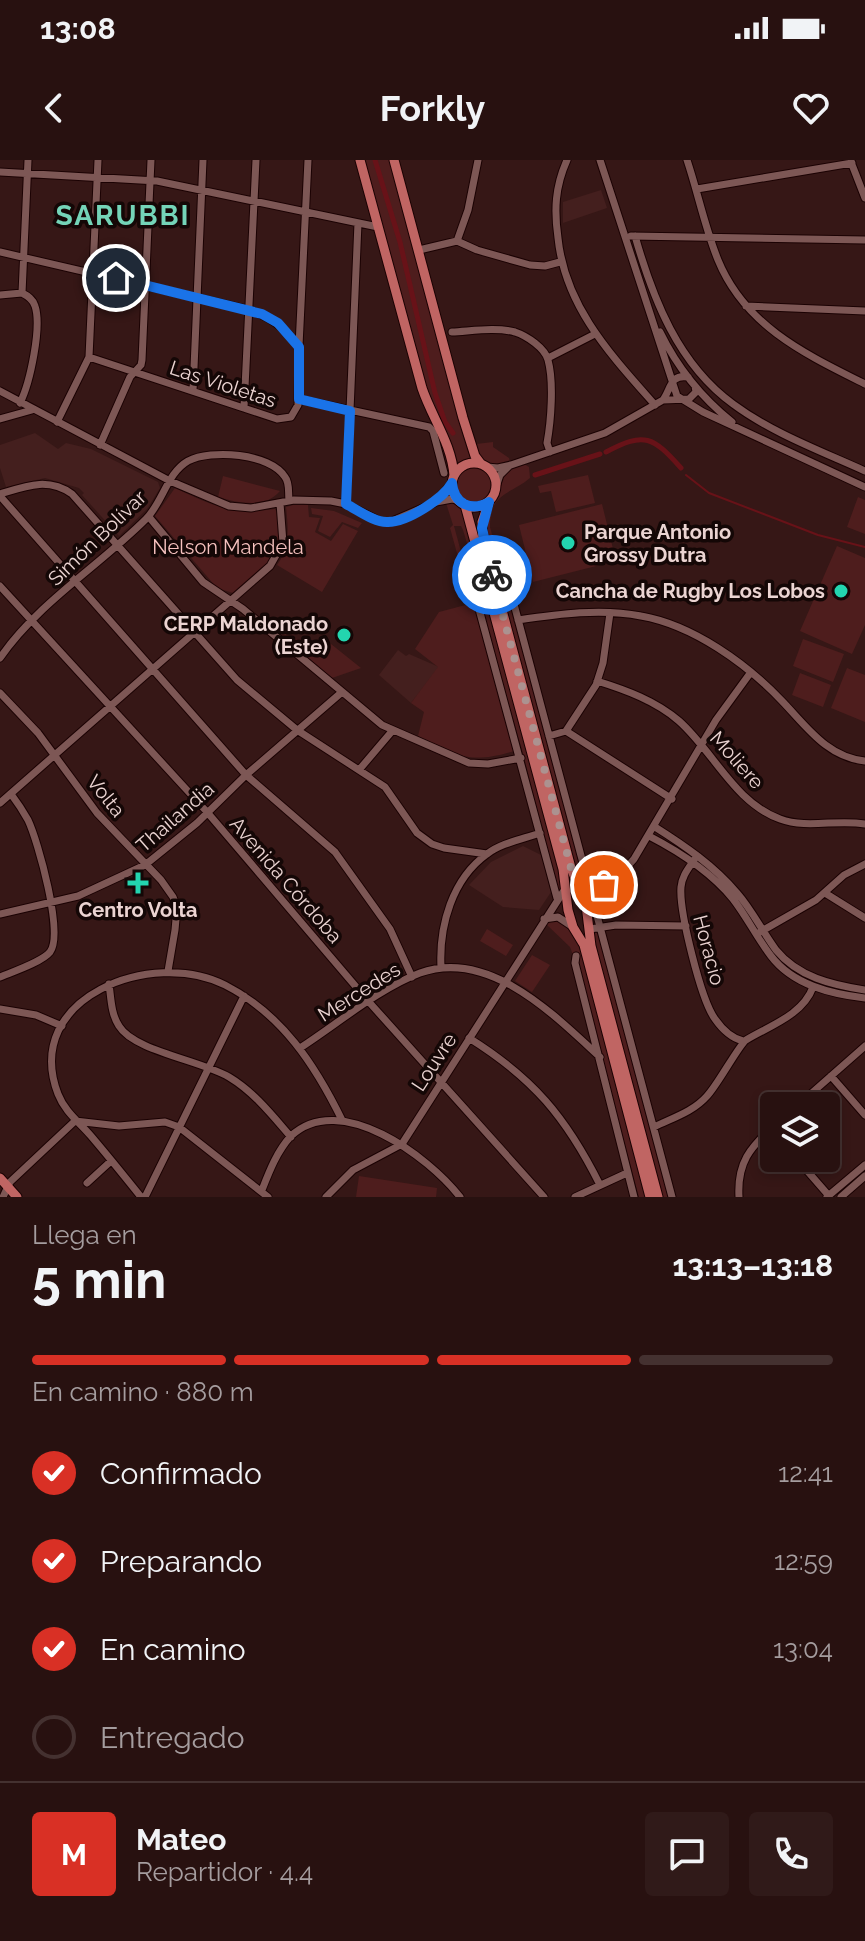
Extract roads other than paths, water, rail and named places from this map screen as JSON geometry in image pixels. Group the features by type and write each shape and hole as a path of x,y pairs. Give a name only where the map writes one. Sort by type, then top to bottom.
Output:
{"main road":[{"path":"360,160 422,388 448,446 453,489 462,503 559,854 573,927 584,945 650,1197"},
{"path":"394,160 475,456 497,484 482,522 483,539 571,868 584,886 586,905 595,928 591,946 658,1197"},
{"path":"450,477 462,467 484,465"},
{"path":"462,503 477,507 489,502"},
{"path":"565,889 584,886"},
{"path":"573,927 581,931 595,928"},
{"path":"0,1178 5,1192 17,1197"}],"street":[{"path":"22,293 28,160"},
{"path":"57,422 89,357 98,160"},
{"path":"100,445 130,377 142,360 151,160"},
{"path":"193,391 203,160"},
{"path":"244,408 256,160"},
{"path":"299,399 308,160"},
{"path":"457,241 468,210 478,160"},
{"path":"567,160 556,187 555,216 560,262 574,300 595,334 655,405"},
{"path":"600,160 677,396 865,487"},
{"path":"687,160 725,274 746,306 785,341 865,384"},
{"path":"697,189 851,162 865,198"},
{"path":"0,172 150,180 202,188 378,227"},
{"path":"346,504 358,223"},
{"path":"625,236 865,240"},
{"path":"635,236 648,282 663,317 702,375 732,404 750,415 865,471"},
{"path":"419,250 457,241 530,265 545,266 560,262"},
{"path":"0,252 250,310 278,323 299,347"},
{"path":"0,295 22,293 32,300 36,311 33,363 14,415"},
{"path":"644,294 670,352 688,377 724,415 745,431"},
{"path":"746,306 865,311"},
{"path":"452,332 513,332 532,341 548,358 550,395 547,443 550,452"},
{"path":"548,358 595,334"},
{"name":"Las Violetas","path":"89,357 285,419 294,415 299,399 431,429 450,477"},
{"path":"484,465 498,468 511,465 605,433 663,400 671,382 681,376 688,377"},
{"path":"663,400 683,401 694,396 695,386"},
{"path":"0,391 170,481 229,506 251,508 289,500 322,500 346,504 387,522 447,499 462,503"},
{"path":"0,419 33,409"},
{"name":"Simón Bolívar","path":"0,658 31,622 149,517 180,466 195,458 217,454 244,456 284,474 288,482 289,500"},
{"path":"836,474 843,461"},
{"path":"497,484 500,475 511,465"},
{"path":"434,503 450,477"},
{"path":"412,977 390,929 348,867 312,830 246,775 0,495 40,483 59,486 77,498 237,680 297,730 385,787 417,833 432,844 487,854"},
{"path":"0,803 270,566 280,551 284,535 280,503"},
{"path":"149,517 203,582 243,609 342,692 393,730 469,763 488,764 521,758"},
{"path":"499,548 549,736 584,886 604,885 621,874 655,827 716,720 751,672"},
{"name":"Avenida Córdoba","path":"0,586 207,812 369,1002 544,1197"},
{"path":"476,598 557,898"},
{"path":"518,620 589,612 653,618 724,651 751,672 832,751 865,761"},
{"path":"549,736 566,731 597,681 603,663 610,613"},
{"name":"Moliere","path":"597,681 652,702 678,720 737,787 761,809 778,819 801,824 865,824"},
{"name":"Thailandia","path":"0,914 78,896 145,865 342,692"},
{"name":"Volta","path":"0,693 17,709 97,813 161,880 173,897 177,908 168,971"},
{"path":"359,770 393,730"},
{"path":"566,731 672,799"},
{"path":"0,977 51,951 53,931 51,903 33,833 11,794"},
{"path":"655,827 738,894 779,965 813,987 842,996 865,998"},
{"path":"441,967 441,941 448,909 469,872 487,854 540,833"},
{"path":"649,836 696,859"},
{"name":"Horacio","path":"696,859 685,872 681,883 682,913 713,1017 727,1033 743,1041"},
{"path":"760,932 825,893 844,875 865,864"},
{"name":"Louvre","path":"402,1144 440,1080 565,889"},
{"path":"825,893 865,918"},
{"path":"544,919 558,917 573,927"},
{"path":"672,1197 595,928 686,926"},
{"path":"760,932 785,959 806,974 829,984 865,990"},
{"path":"576,956 575,963 634,1197"},
{"name":"Mercedes","path":"300,1048 412,977 441,967 484,973 505,983 557,1017 600,1057"},
{"path":"244,996 143,1197 64,1108 54,1080 54,1043 62,1026 83,1000 109,984 150,972 168,971 204,976 244,996 263,1010 300,1048 325,1086 342,1120"},
{"path":"109,984 114,1016 126,1036 153,1049 209,1067 247,1090 291,1137"},
{"path":"654,1127 699,1104 731,1064 743,1041 784,1020 804,1001 813,987"},
{"path":"0,1009 36,1015 62,1026"},
{"path":"584,1043 590,1042 594,1036"},
{"path":"469,1038 519,1072 550,1104 573,1136 600,1185"},
{"path":"813,1092 865,1046"},
{"path":"831,1076 865,1115"},
{"path":"262,1190 272,1165 291,1137 303,1128 342,1120 402,1144 432,1166 460,1197"},
{"path":"5,1192 10,1182 75,1121 119,1126 165,1122 179,1127 268,1197"},
{"path":"739,1197 738,1186 745,1159 754,1142 760,1138"},
{"path":"326,1197 353,1170 402,1144"},
{"path":"87,1183 111,1161"},
{"path":"808,1172 828,1196 865,1165"},
{"path":"575,1197 627,1173"},
{"path":"841,1197 865,1176"}],"waterway":[{"path":"375,160 400,242 435,393 445,422 453,433"},
{"path":"606,452 630,441 648,440 663,449 681,468"},
{"path":"535,475 600,454"},
{"path":"686,475 709,493 818,535 865,547"}],"place":[{"name":"Parque Antonio Grossy Dutra","path":"568,543"},
{"name":"Cancha de Rugby Los Lobos","path":"841,591"},
{"name":"CERP Maldonado (Este)","path":"344,635"},
{"name":"Centro Volta","path":"138,883"}],"district":[{"name":"SARUBBI","path":"123,215"}],"park label":[{"name":"Nelson Mandela","path":"228,547"}]}
